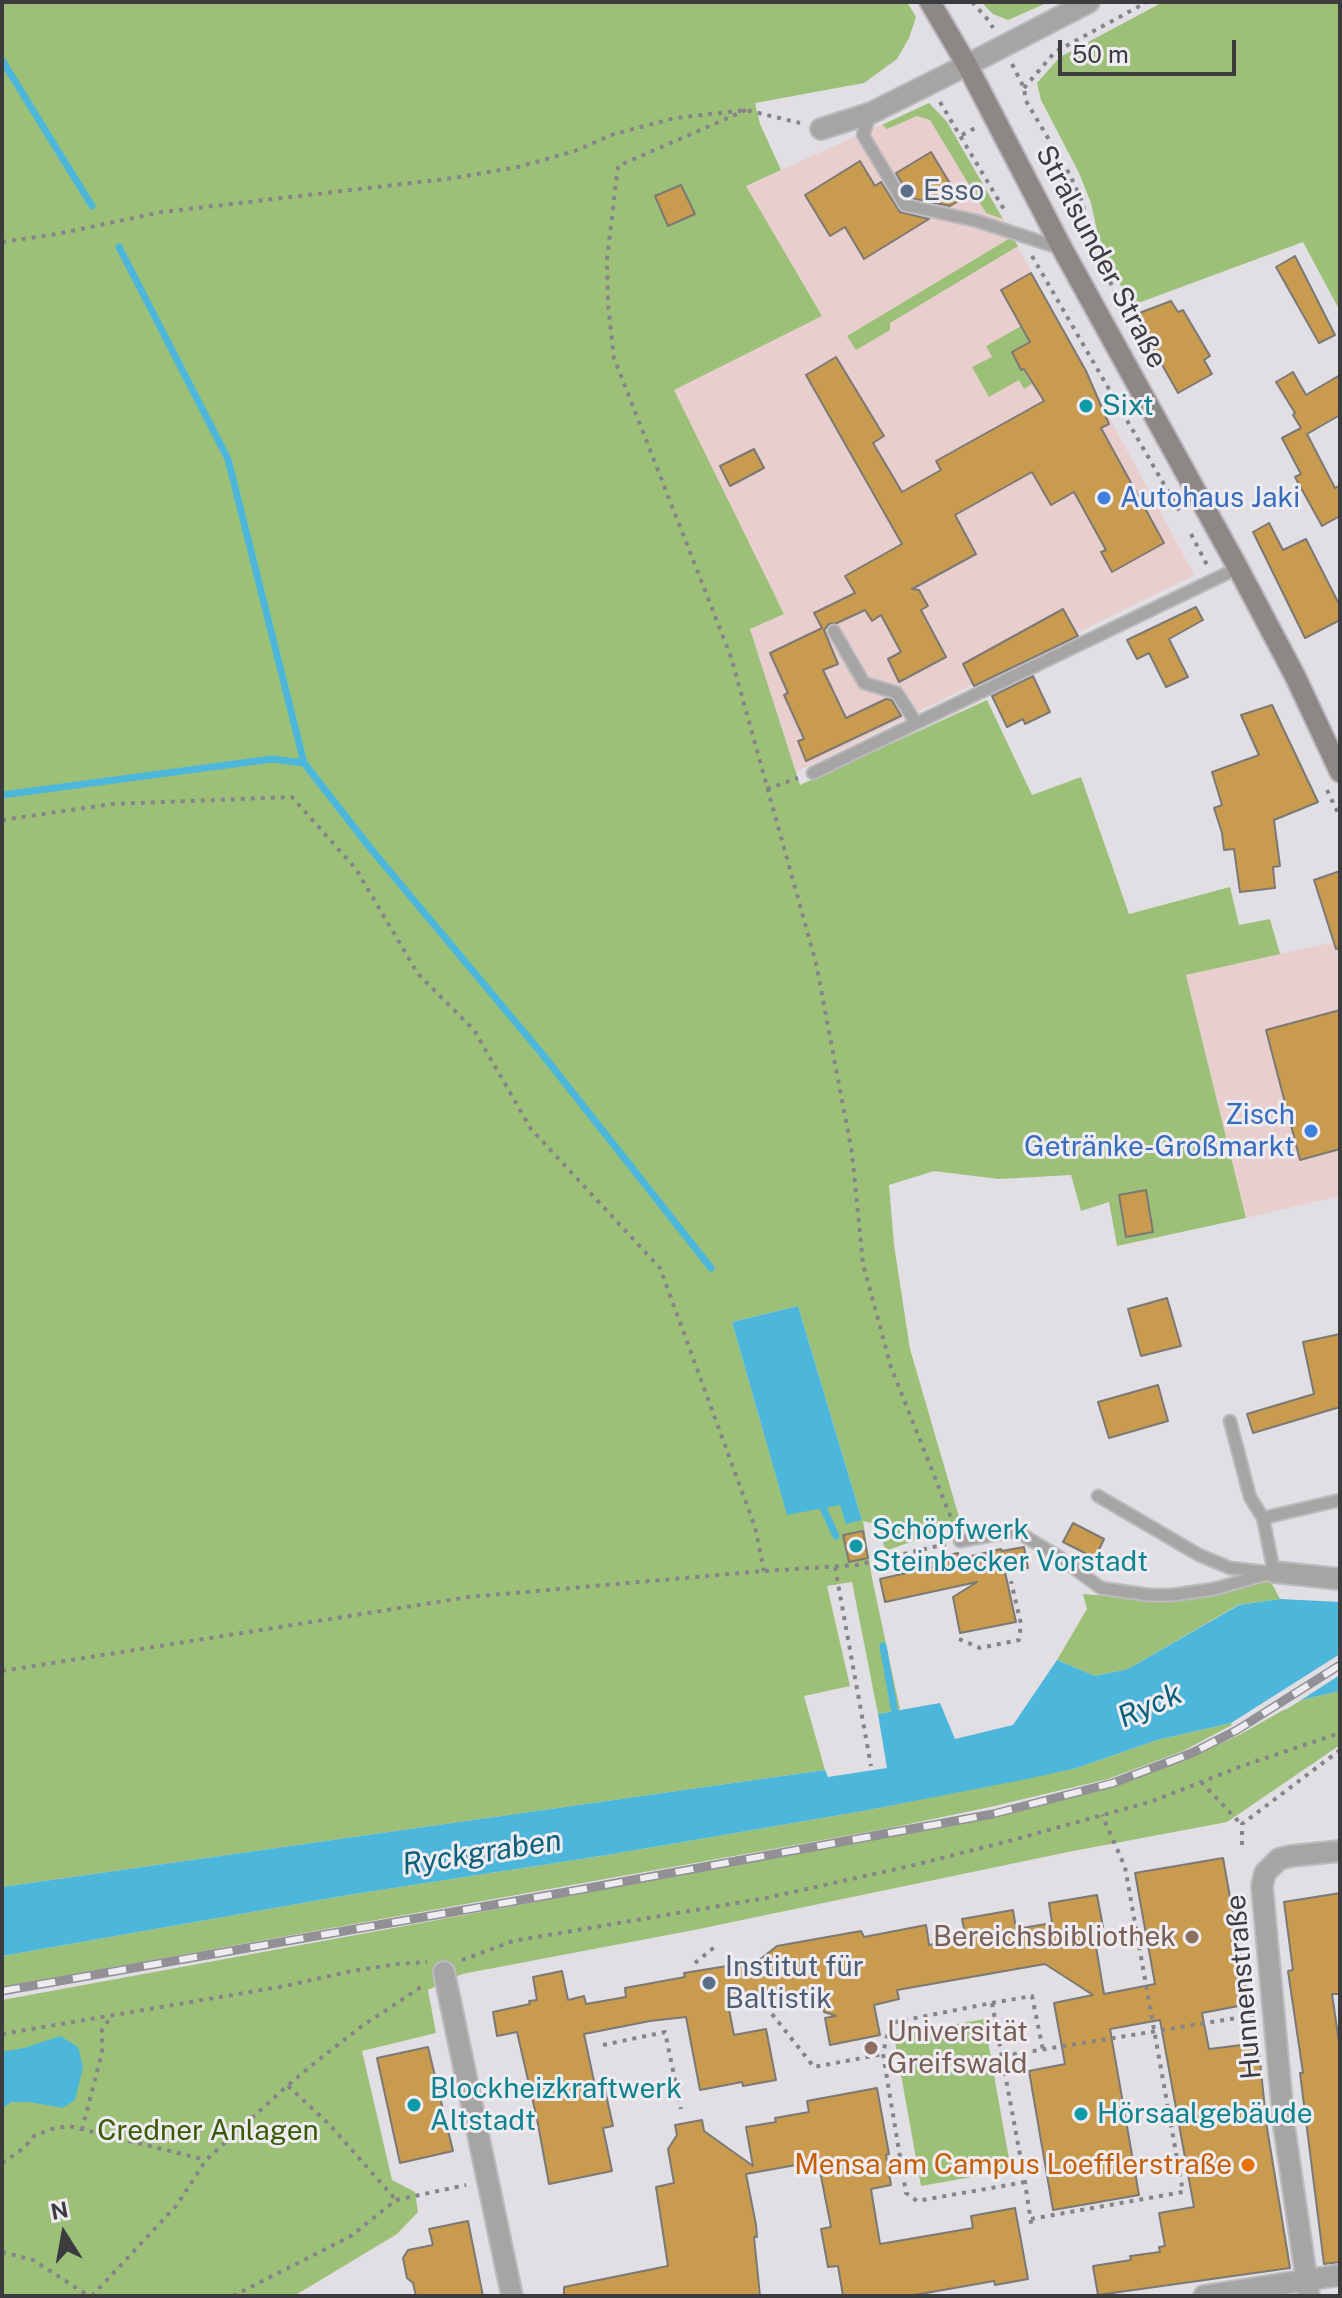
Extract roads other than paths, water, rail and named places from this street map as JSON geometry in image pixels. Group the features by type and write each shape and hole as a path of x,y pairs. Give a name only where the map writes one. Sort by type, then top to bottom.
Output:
{"main road":[{"name":"Stralsunder Straße","path":"930,2 967,65 1063,250 1295,676 1332,777"}],"street":[{"path":"821,129 871,113 1089,2"},
{"path":"1274,1572 1340,1579"},
{"name":"Hunnenstraße","path":"1308,2288 1284,2126 1262,1886 1265,1873 1279,1859 1317,1849 1340,1851"},
{"path":"444,1964 512,2296"},
{"path":"1204,2296 1308,2288 1340,2275"}],"lane":[{"path":"871,113 863,135 905,205 977,221 1063,250"},
{"path":"813,773 1238,568"},
{"path":"834,631 864,683 897,693 916,723"},
{"path":"1230,1421 1250,1497 1263,1518 1274,1572"},
{"path":"1098,1496 1209,1559 1230,1568 1274,1572"},
{"path":"1263,1518 1340,1500"},
{"path":"960,1541 1016,1531 1101,1588 1149,1595 1214,1589 1274,1572"}],"water":[{"path":"798,1306 862,1520 846,1524 840,1505 787,1515 732,1322"},
{"path":"1280,1599 1340,1602 1340,1691 1231,1723 1157,1740 1077,1768 1027,1779 863,1811 348,1895 2,1956 2,1887 825,1770 828,1777 887,1768 878,1714 940,1703 955,1739 1013,1725 1057,1660 1095,1676 1128,1669 1239,1605"},
{"path":"60,2036 78,2047 83,2067 75,2100 63,2108 11,2102 2,2109 2,2052"}],"waterway":[{"path":"2,60 92,206"},
{"path":"119,247 228,459 304,763"},
{"path":"2,795 272,759 304,763 371,849 543,1055 711,1268"},
{"path":"823,1508 836,1536"},
{"path":"883,1646 896,1719"}],"railway":[{"path":"2,1991 993,1814 1113,1783 1192,1753 1237,1730 1340,1665"}],"place":[{"name":"Esso","path":"907,191"},
{"name":"Sixt","path":"1086,406"},
{"name":"Autohaus Jaki","path":"1104,498"},
{"name":"Zisch Getränke-Großmarkt","path":"1311,1131"},
{"name":"Schöpfwerk Steinbecker Vorstadt","path":"856,1546"},
{"name":"Bereichsbibliothek","path":"1192,1937"},
{"name":"Institut für Baltistik","path":"709,1983"},
{"name":"Universität Greifswald","path":"871,2048"},
{"name":"Blockheizkraftwerk Altstadt","path":"414,2105"},
{"name":"Hörsaalgebäude","path":"1081,2114"},
{"name":"Mensa am Campus Loefflerstraße","path":"1248,2165"}],"water label":[{"name":"Ryck","path":"1150,1706"},
{"name":"Ryckgraben","path":"482,1853"}],"park label":[{"name":"Credner Anlagen","path":"208,2131"}]}
